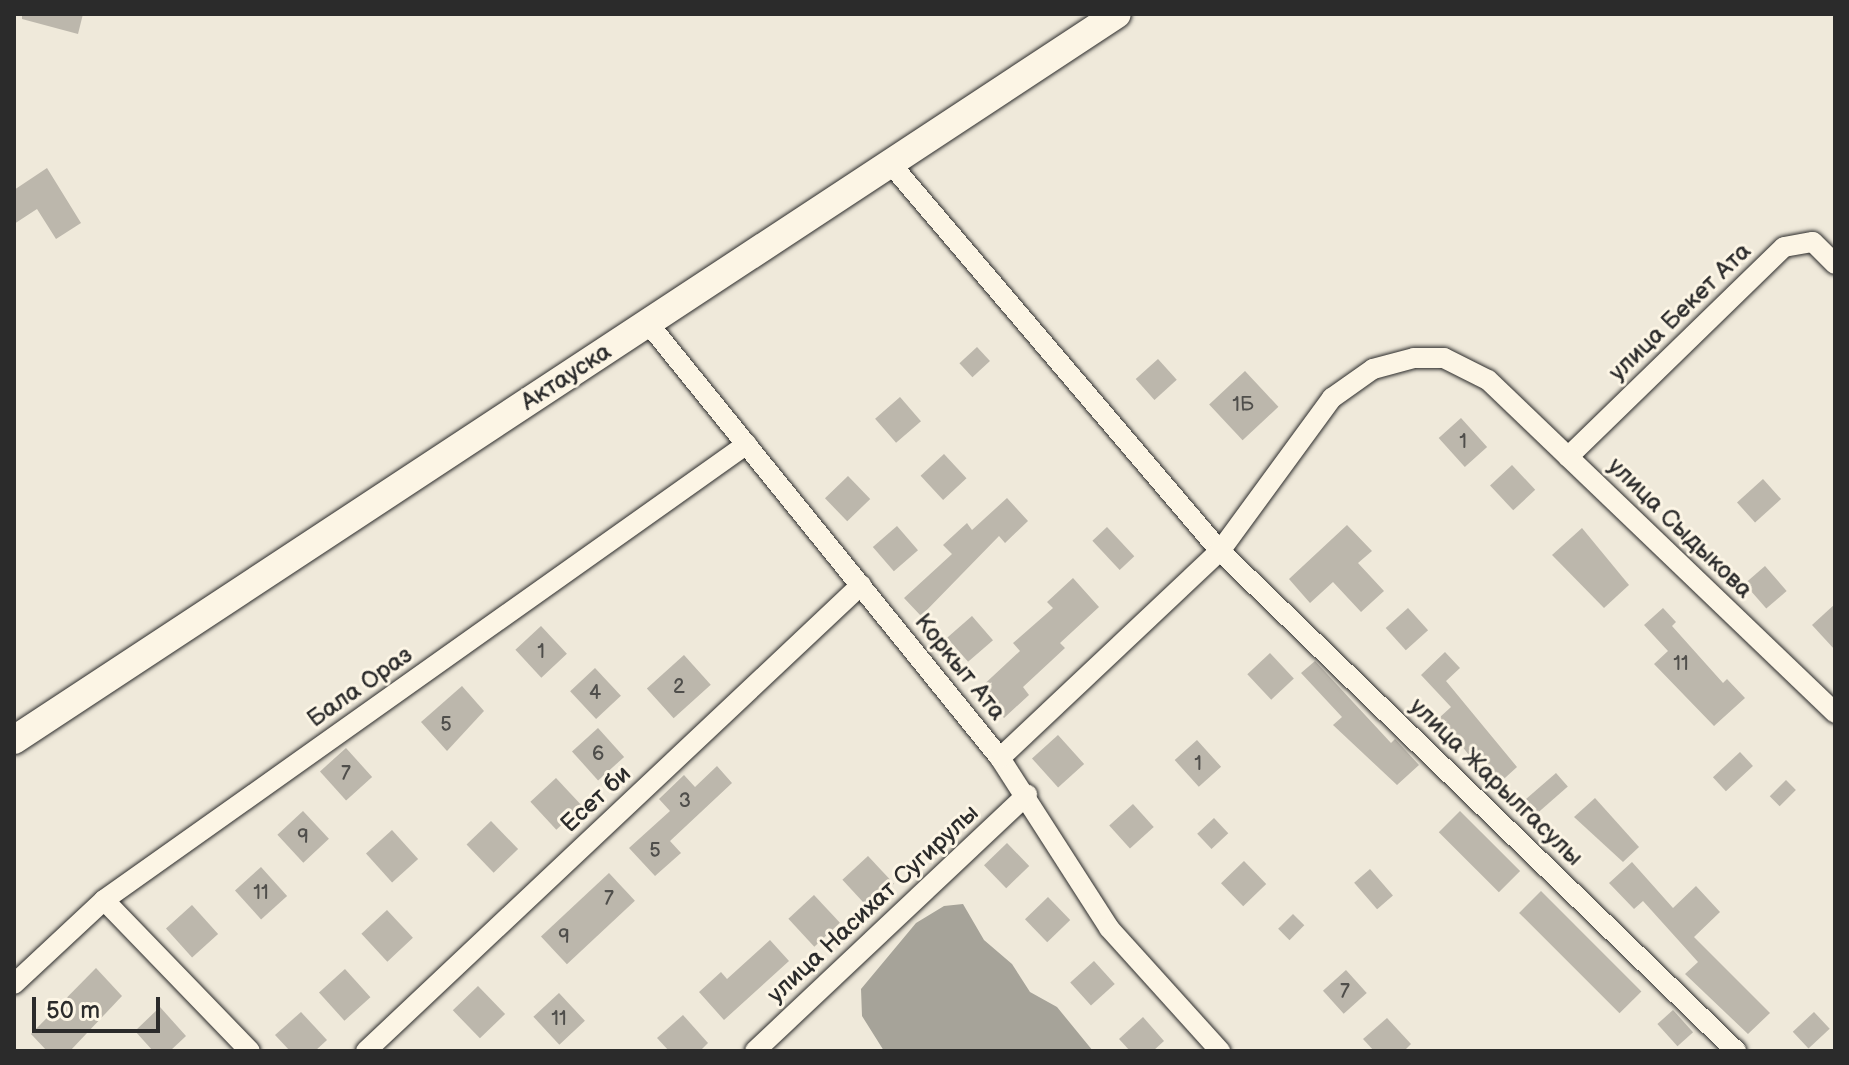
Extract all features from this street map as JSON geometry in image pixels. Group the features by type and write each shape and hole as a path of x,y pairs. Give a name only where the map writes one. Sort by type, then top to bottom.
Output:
{"main road":[{"name":"Актауска","path":"14,740 1117,14"}],"street":[{"name":"улица Жарылгасулы","path":"890,163 1220,551 1736,1051"},
{"name":"улица Бекет Ата","path":"1568,457 1784,247 1813,242 1835,264"},
{"name":"Коркыт Ата","path":"648,323 1000,758 1027,795 1109,928 1220,1051"},
{"name":"улица Сыдыкова","path":"1000,758 1220,551 1332,398 1373,369 1414,358 1444,358 1488,380 1835,713"},
{"name":"Бала Ораз","path":"14,984 104,900 747,444"},
{"name":"Есет би","path":"366,1051 861,585"},
{"name":"улица Насихат Сугирулы","path":"755,1051 1027,795"},
{"path":"104,900 250,1051"}],"shaded area":[{"path":"963,904 984,940 1012,964 1030,992 1057,1007 1093,1051 884,1051 862,1016 861,989 916,923 944,906"}],"building":[{"path":"22,14 83,14 78,34 22,19"},
{"path":"47,168 81,223 56,239 37,209 14,224 14,190"},
{"path":"977,347 990,361 972,377 959,363"},
{"path":"1158,359 1177,380 1154,400 1136,379"},
{"path":"1245,371 1278,407 1243,440 1209,404"},
{"path":"900,397 921,421 896,443 875,419"},
{"path":"1461,418 1487,447 1465,467 1439,438"},
{"path":"944,454 967,478 943,500 921,476"},
{"path":"1512,465 1535,490 1513,510 1490,485"},
{"path":"848,476 870,499 847,521 825,498"},
{"path":"1763,479 1781,499 1755,522 1737,502"},
{"path":"1007,498 1028,521 1005,543 999,536 921,616 904,598 952,554 943,545 967,523 972,530"},
{"path":"1347,525 1372,551 1358,563 1384,591 1361,612 1333,582 1310,603 1289,579"},
{"path":"897,526 918,550 894,571 873,547"},
{"path":"1107,527 1134,556 1120,570 1092,541"},
{"path":"1582,528 1629,585 1604,608 1552,555"},
{"path":"1765,566 1787,591 1766,609 1745,584"},
{"path":"1073,578 1099,607 1060,643 1065,648 1023,687 1029,695 1004,718 978,690 1020,651 1013,643 1053,608 1047,602"},
{"path":"1835,604 1835,650 1812,625"},
{"path":"1408,608 1428,630 1406,650 1386,628"},
{"path":"1663,608 1676,622 1672,626 1723,683 1727,679 1745,698 1714,726 1654,664 1668,651 1644,625"},
{"path":"972,616 993,640 968,662 947,638"},
{"path":"541,626 567,654 541,678 515,650"},
{"path":"1445,652 1460,668 1446,681 1517,767 1495,787 1439,718 1451,707 1421,675"},
{"path":"1270,653 1294,679 1271,700 1247,674"},
{"path":"684,655 711,685 674,718 647,688"},
{"path":"1315,661 1391,743 1395,739 1419,765 1397,785 1333,725 1342,717 1301,673"},
{"path":"595,668 621,696 596,719 570,691"},
{"path":"462,686 484,711 447,751 421,722"},
{"path":"598,728 624,757 598,780 572,751"},
{"path":"1058,735 1084,764 1058,787 1032,758"},
{"path":"1197,740 1221,767 1199,787 1175,760"},
{"path":"346,748 372,777 346,800 320,771"},
{"path":"1740,752 1753,766 1726,791 1713,777"},
{"path":"717,766 732,783 670,841 681,853 655,876 629,848 670,811 659,799 684,775 695,787"},
{"path":"1556,773 1568,787 1536,814 1524,801"},
{"path":"556,778 582,806 556,830 530,802"},
{"path":"1786,780 1796,790 1780,806 1770,796"},
{"path":"1595,798 1639,847 1623,862 1574,817"},
{"path":"1133,804 1154,827 1130,848 1109,825"},
{"path":"303,811 329,839 303,863 277,835"},
{"path":"1460,811 1520,871 1499,892 1439,832"},
{"path":"1214,818 1228,833 1212,849 1197,834"},
{"path":"491,821 518,849 494,873 467,845"},
{"path":"392,830 418,859 392,882 366,853"},
{"path":"1007,843 1029,866 1006,888 984,865"},
{"path":"868,856 894,884 868,908 842,880"},
{"path":"1244,861 1266,884 1243,906 1221,883"},
{"path":"1632,862 1673,908 1696,886 1720,912 1694,937 1770,1013 1748,1034 1685,974 1698,962 1643,901 1634,909 1609,883"},
{"path":"261,867 287,896 261,919 235,890"},
{"path":"1370,869 1393,895 1377,909 1354,883"},
{"path":"609,873 635,901 567,964 541,936"},
{"path":"1541,891 1641,991 1619,1013 1519,913"},
{"path":"814,895 840,923 814,947 788,919"},
{"path":"1048,897 1070,920 1047,942 1025,919"},
{"path":"192,905 218,934 192,957 166,928"},
{"path":"387,910 413,938 387,962 361,934"},
{"path":"1293,914 1304,925 1289,940 1278,929"},
{"path":"770,940 789,961 724,1020 699,992 721,972 727,979"},
{"path":"1094,961 1115,984 1091,1005 1070,982"},
{"path":"96,968 122,996 70,1051 47,1051 31,1034"},
{"path":"345,969 370,997 344,1021 319,992"},
{"path":"1346,970 1367,993 1344,1014 1323,991"},
{"path":"478,986 505,1014 480,1038 453,1010"},
{"path":"559,993 585,1021 559,1045 533,1017"},
{"path":"160,1007 186,1036 170,1051 153,1051 135,1031"},
{"path":"1673,1010 1693,1032 1677,1046 1657,1024"},
{"path":"301,1012 327,1040 315,1051 290,1051 275,1035"},
{"path":"1814,1012 1830,1029 1808,1049 1793,1032"},
{"path":"683,1015 708,1043 700,1051 669,1051 657,1038"},
{"path":"1143,1017 1164,1041 1153,1051 1130,1051 1119,1039"},
{"path":"1387,1018 1411,1044 1404,1051 1374,1051 1363,1039"}]}
